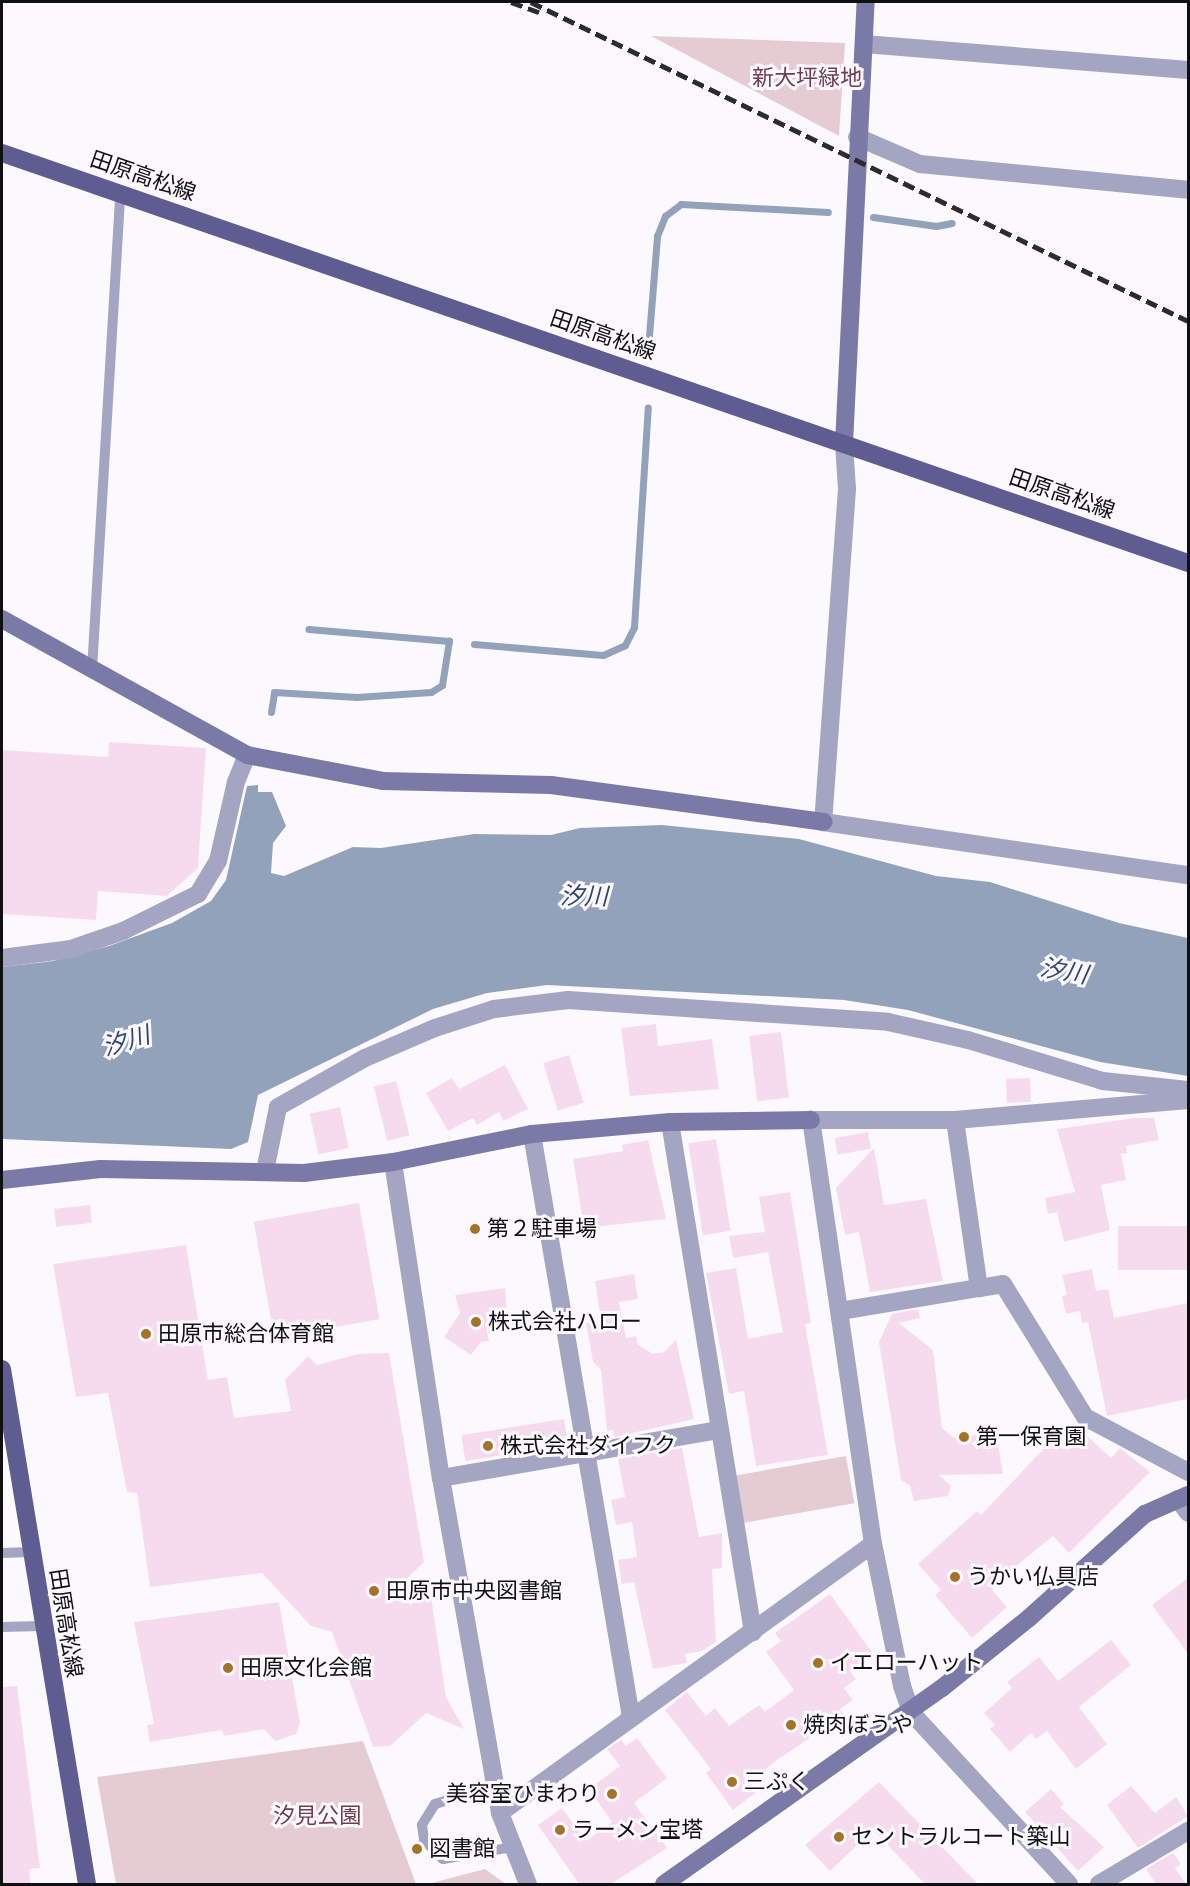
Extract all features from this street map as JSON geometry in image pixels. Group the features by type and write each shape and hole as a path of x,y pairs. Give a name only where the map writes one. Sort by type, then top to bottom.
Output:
{"main road":[{"name":"田原高松線","path":"2,153 1188,563"},
{"name":"田原高松線","path":"2,1368 42,1626 87,1884"}],"street":[{"path":"823,822 847,489 844,444 857,137 866,2"},
{"path":"864,44 1188,70"},
{"path":"857,137 920,164 1188,190"},
{"path":"2,619 247,755 383,781 551,785 1188,875"},
{"path":"2,958 71,949 134,927 198,894 218,861 236,782 247,755"},
{"path":"265,1171 278,1107 365,1058 435,1028 494,1009 558,1001 876,1021 968,1040 1103,1081 1188,1090"},
{"path":"2,1180 100,1169 304,1173 393,1162 532,1134 670,1122 955,1120 1188,1100"},
{"path":"811,1120 873,1544 911,1712 1069,1884"},
{"path":"955,1120 979,1288"},
{"path":"670,1122 718,1430 753,1632"},
{"path":"532,1134 631,1717"},
{"path":"393,1162 441,1478 500,1813 528,1884"},
{"path":"840,1311 1003,1284 1085,1417 1188,1472"},
{"path":"441,1478 718,1430"},
{"path":"664,1884 911,1712 1029,1618 1145,1514 1185,1502"},
{"path":"500,1813 873,1544"},
{"path":"1099,1884 1188,1831"}],"lane":[{"path":"92,670 120,194"},
{"path":"2,1553 31,1552"},
{"path":"2,1628 42,1626"},
{"path":"495,1786 435,1804 422,1825 424,1840 443,1860 513,1847"}],"green space":[{"name":"新大坪緑地","path":"651,36 845,43 839,136"},
{"path":"846,1456 854,1503 741,1523 733,1476"},
{"name":"汐見公園","path":"363,1741 416,1884 116,1884 97,1777"},
{"path":"485,1869 506,1884 428,1884"}],"water":[{"name":"汐川","path":"258,785 258,792 272,792 286,826 273,843 271,873 284,876 353,847 381,848 474,834 551,835 580,828 662,825 799,839 936,876 990,882 1119,923 1188,938 1188,1076 1100,1062 908,1010 844,1000 547,985 487,993 433,1009 258,1095 248,1142 231,1149 2,1139 2,967 53,961 109,946 172,923 211,901 226,880 247,786"}],"building":[{"path":"109,742 206,748 198,868 167,896 98,891 96,920 2,914 2,750 108,757"},
{"path":"656,1024 658,1046 712,1039 719,1089 630,1096 621,1028"},
{"path":"781,1032 789,1098 757,1101 749,1036"},
{"path":"569,1055 584,1103 558,1111 543,1063"},
{"path":"505,1065 528,1109 503,1121 499,1112 477,1125 473,1118 448,1131 426,1093 452,1078 459,1089"},
{"path":"1030,1078 1031,1102 1007,1103 1006,1079"},
{"path":"396,1081 410,1135 387,1141 374,1087"},
{"path":"340,1107 349,1148 318,1155 310,1113"},
{"path":"1134,1118 1154,1118 1159,1140 1126,1146 1127,1153 1121,1154 1126,1180 1101,1185 1110,1230 1064,1242 1057,1212 1048,1214 1045,1198 1075,1192 1057,1129"},
{"path":"868,1132 871,1149 837,1155 835,1138"},
{"path":"716,1139 731,1231 703,1235 688,1143"},
{"path":"648,1140 666,1219 584,1228 573,1159 623,1151 622,1145"},
{"path":"874,1148 884,1205 926,1199 943,1281 870,1292 859,1232 845,1235 836,1188"},
{"path":"790,1192 811,1323 805,1324 828,1455 756,1466 744,1391 729,1394 706,1273 736,1268 748,1339 783,1332 768,1252 733,1258 729,1236 765,1232 759,1197"},
{"path":"359,1203 379,1319 274,1338 254,1222"},
{"path":"90,1205 92,1223 56,1227 54,1209"},
{"path":"1118,1226 1188,1226 1188,1270 1118,1270"},
{"path":"186,1245 208,1380 227,1377 234,1418 291,1411 285,1380 308,1356 317,1365 358,1354 389,1353 424,1562 400,1585 431,1597 446,1697 464,1729 426,1713 390,1746 373,1747 332,1632 311,1626 262,1573 150,1587 137,1493 127,1492 108,1393 76,1397 53,1264"},
{"path":"1092,1269 1096,1291 1108,1289 1114,1318 1188,1303 1188,1399 1107,1416 1088,1322 1082,1323 1080,1311 1066,1314 1062,1296 1067,1295 1062,1275"},
{"path":"634,1274 638,1299 619,1302 626,1338 636,1336 638,1345 653,1354 664,1352 676,1340 694,1419 615,1437 613,1430 607,1431 601,1370 593,1362 586,1323 601,1320 595,1281"},
{"name":"株式会社ハロー","path":"505,1288 507,1313 497,1315 497,1328 487,1330 489,1341 481,1342 471,1355 444,1337 460,1313 455,1295"},
{"path":"918,1309 920,1318 899,1323 933,1350 942,1428 954,1438 996,1432 1003,1474 939,1475 951,1486 948,1496 914,1501 910,1486 901,1480 879,1342 892,1314"},
{"path":"564,1419 568,1445 465,1461 461,1435"},
{"path":"1079,1429 1111,1458 1120,1448 1150,1472 1069,1553 1053,1536 1020,1563 992,1590 1007,1607 972,1638 935,1595 941,1590 918,1564 977,1511 981,1515 1054,1438 1063,1442"},
{"path":"682,1448 699,1537 722,1533 722,1568 712,1569 716,1642 702,1651 685,1654 687,1663 653,1669 634,1582 622,1584 618,1560 637,1557 632,1522 616,1525 611,1500 625,1497 618,1459"},
{"path":"1188,1578 1188,1654 1152,1605"},
{"path":"830,1594 874,1655 850,1671 856,1679 844,1688 853,1700 840,1709 849,1722 828,1738 822,1730 777,1760 751,1781 758,1791 733,1810 706,1773 711,1769 665,1710 687,1692 706,1716 715,1708 729,1726 759,1705 765,1712 794,1690 766,1652 781,1641 775,1633"},
{"path":"279,1602 300,1723 296,1734 275,1741 264,1729 224,1736 222,1730 150,1742 147,1725 154,1724 134,1622"},
{"path":"1111,1640 1131,1665 1079,1707 1107,1744 1076,1769 1047,1731 1036,1739 1031,1733 1010,1752 990,1729 995,1725 984,1713 1012,1688 1007,1682 1039,1657 1058,1681"},
{"path":"17,1686 40,1868 29,1869 31,1884 2,1884 2,1687"},
{"path":"637,1738 667,1778 634,1803 667,1848 611,1884 579,1884 538,1825 562,1808 586,1841 612,1822 589,1789 620,1766 607,1749 621,1740 626,1746"},
{"name":"セントラルコート築山","path":"879,1782 978,1884 925,1884 873,1830 830,1871 805,1845"},
{"path":"1131,1786 1155,1813 1176,1797 1188,1816 1138,1848 1107,1805"},
{"path":"1051,1789 1064,1804 1060,1807 1104,1847 1078,1871 1025,1812"},
{"path":"1173,1853 1181,1864 1175,1868 1186,1884 1156,1884 1146,1869"}],"waterway":[{"path":"649,336 657,236 665,216 681,204 828,212"},
{"path":"873,217 936,226 952,223"},
{"path":"474,644 603,655 625,645 634,627 648,407"},
{"path":"271,712 274,692 357,697 431,692 442,685 449,641 309,629"}],"railway":[{"path":"511,2 539,12"},
{"path":"531,2 1188,321"}],"place":[{"name":"第２駐車場","path":"475,1229"},
{"name":"株式会社ハロー","path":"476,1322"},
{"name":"田原市総合体育館","path":"146,1334"},
{"name":"第一保育園","path":"964,1437"},
{"name":"株式会社ダイフク","path":"488,1446"},
{"name":"うかい仏具店","path":"955,1577"},
{"name":"田原市中央図書館","path":"374,1591"},
{"name":"イエローハット","path":"818,1663"},
{"name":"田原文化会館","path":"228,1668"},
{"name":"焼肉ぼうや","path":"791,1725"},
{"name":"三ぷく","path":"732,1782"},
{"name":"美容室ひまわり","path":"612,1794"},
{"name":"ラーメン宝塔","path":"560,1830"},
{"name":"セントラルコート築山","path":"839,1837"},
{"name":"図書館","path":"417,1849"}]}
